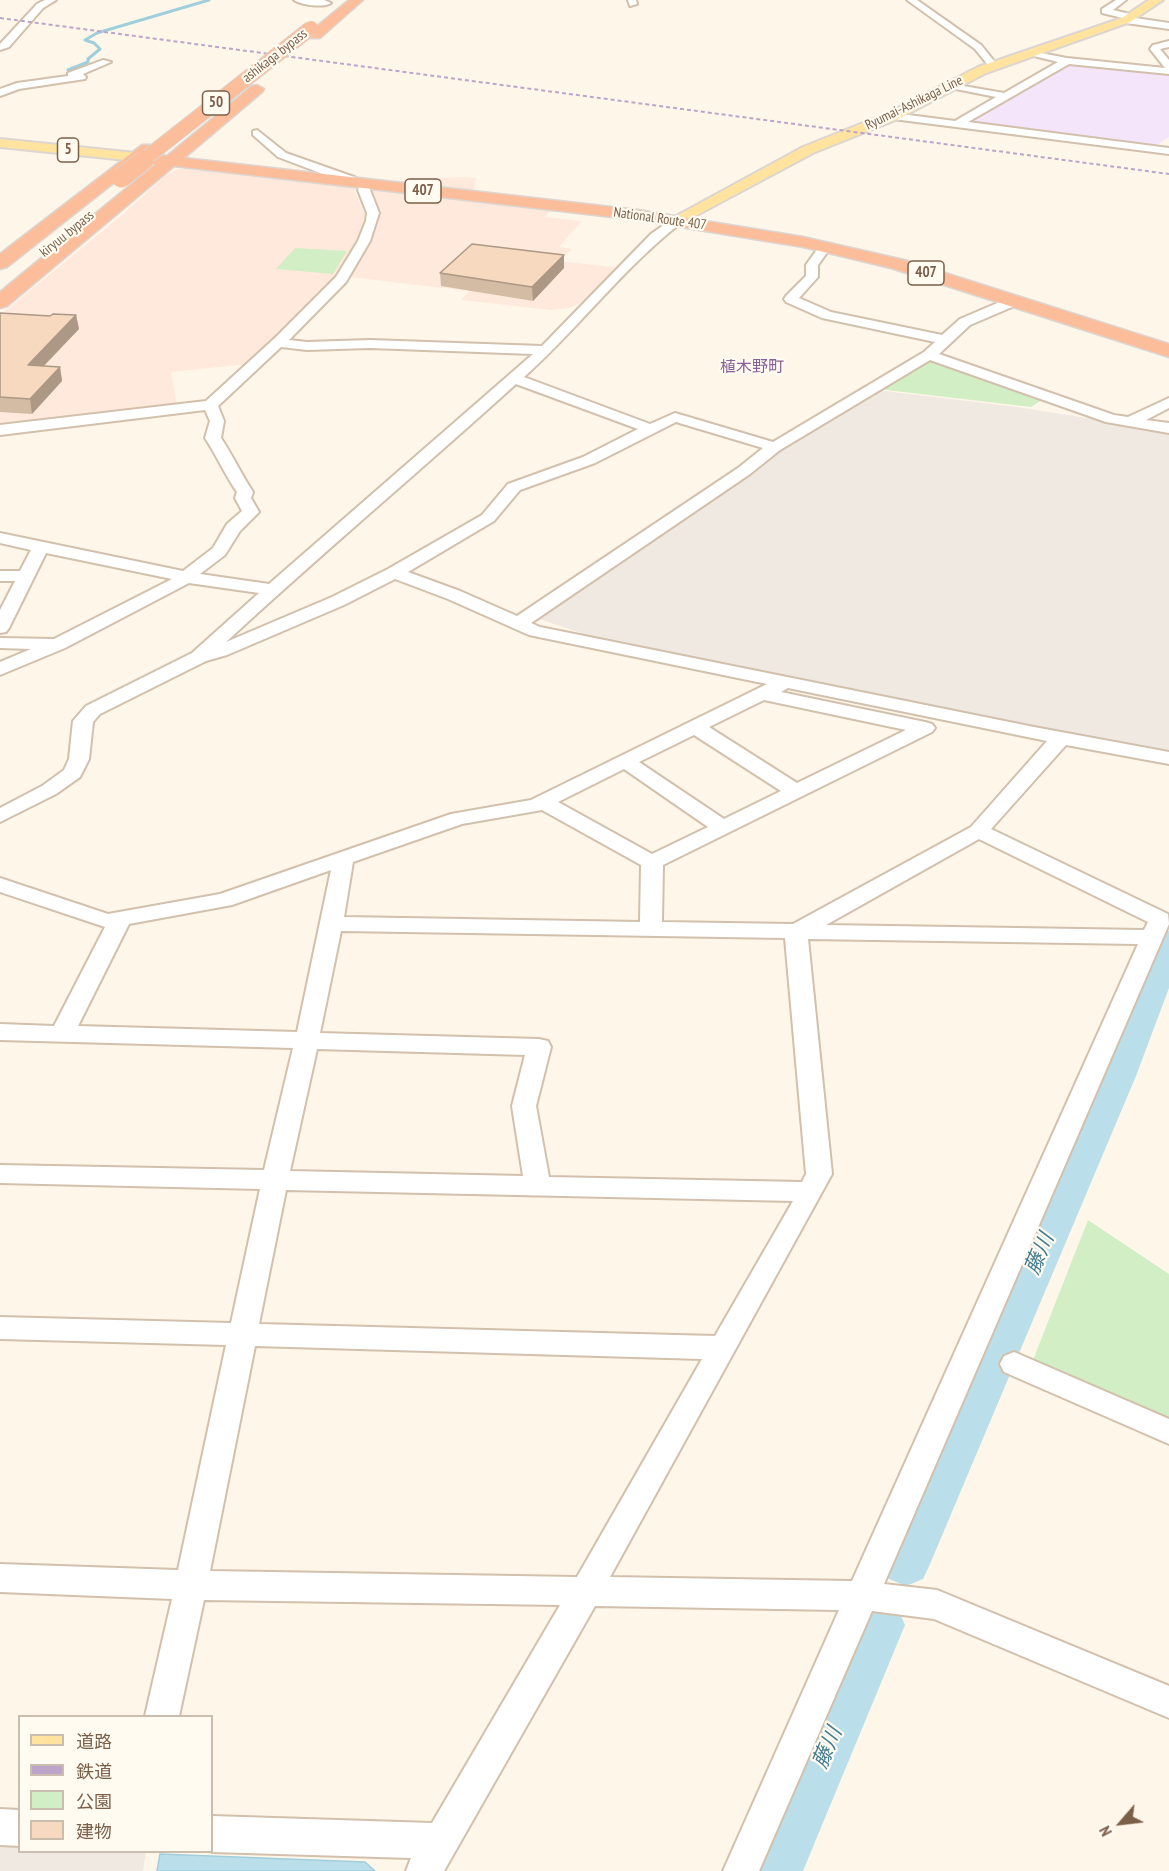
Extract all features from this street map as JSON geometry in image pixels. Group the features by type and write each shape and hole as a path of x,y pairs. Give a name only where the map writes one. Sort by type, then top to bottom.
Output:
{"highway":[{"name":"ashikaga bypass","path":"128,179 313,32 344,3"},
{"name":"50","path":"0,262 286,42 313,32 313,43 0,302"},
{"name":"National Route 407","path":"136,157 677,220 825,247 897,264 1169,351"},
{"name":"kiryuu bypass","path":"0,275 128,179"},
{"name":"kiryuu bypass","path":"0,290 128,179"}],"main road":[{"name":"Ryumai-Ashikaga Line","path":"677,220 808,150 893,116 950,85 996,65 1129,18 1157,0"},
{"name":"5","path":"0,143 136,157"}],"street":[{"path":"0,47 6,45 40,6 52,0"},
{"path":"298,0 344,3"},
{"path":"911,0 978,47 991,63 996,65"},
{"path":"1122,0 1105,11 1169,26"},
{"path":"1169,44 1156,47 1155,50 1169,66"},
{"path":"1033,53 1067,61 1169,71"},
{"path":"957,124 1067,61"},
{"path":"0,93 17,86 81,77 72,75 106,62"},
{"path":"7,77 27,78"},
{"path":"950,85 1006,96"},
{"path":"893,116 1169,151"},
{"path":"0,430 210,405 278,343 349,268 372,221 373,213 361,184 282,155 257,133"},
{"path":"1154,150 1169,139"},
{"path":"0,816 49,790 73,773 79,759 83,721 93,710 199,657 546,350 655,237 677,220"},
{"path":"825,247 812,265 812,277 790,299 827,315 945,340"},
{"path":"517,624 744,471 775,447 929,355 965,322 1014,301"},
{"path":"278,343 546,350"},
{"path":"929,355 1111,419 1169,428"},
{"path":"513,378 651,429"},
{"path":"1130,422 1169,402"},
{"path":"0,669 59,644 176,585 219,551 233,528 251,512 243,498 245,492 232,474 229,462 213,438 217,421 210,405"},
{"path":"199,657 253,638 338,601 394,573 488,518 514,488 589,460 675,417 733,432 775,447"},
{"path":"0,538 185,577 274,590"},
{"path":"0,628 41,546"},
{"path":"394,573 454,595 535,631 1169,758"},
{"path":"0,576 26,576"},
{"path":"0,643 59,644"},
{"path":"0,885 107,921 224,900 458,818 543,802 788,681"},
{"path":"652,862 925,728 763,694"},
{"path":"695,727 795,791"},
{"path":"796,932 978,831 1062,738"},
{"path":"625,761 722,827"},
{"path":"543,802 652,862"},
{"path":"741,1871 860,1596 1160,919 978,831"},
{"path":"162,1715 192,1586 276,1179 333,924 343,860"},
{"path":"651,930 652,862"},
{"path":"62,1034 120,919"},
{"path":"333,924 1152,937"},
{"path":"213,1834 432,1856 586,1591 819,1174 796,932"},
{"path":"0,1032 539,1047 524,1106 537,1185"},
{"path":"0,1174 811,1192"},
{"path":"0,1329 723,1348"},
{"path":"1014,1364 1169,1432"},
{"path":"0,1578 192,1586 860,1596 920,1600 937,1605 1169,1702"},
{"path":"0,1827 18,1828"}],"shaded area":[{"path":"1067,64 1169,74 1169,137 1154,147 964,123"},
{"path":"195,167 358,187 354,190 365,215 362,231 340,274 318,292 271,344 248,364 171,372 177,406 0,428 0,315 123,214 165,176 175,170"},
{"path":"476,178 473,193 377,182"},
{"path":"376,188 553,207 545,217 582,221 559,247 572,249 560,261 619,268 592,298 569,308 551,310 461,300 469,291 349,277 378,220 379,213 371,192"},
{"path":"876,390 1017,407 1169,431 1169,756 605,641 536,618 780,448"},
{"path":"0,1843 18,1844 18,1853 146,1853 143,1871 0,1871"}],"green space":[{"path":"295,248 347,251 333,274 276,269"},
{"path":"933,360 1042,400 1031,407 878,389"},
{"path":"1088,1220 1169,1274 1169,1427 1031,1365"}],"water":[{"path":"160,1854 365,1862 375,1871 157,1871"}],"building":[{"path":"472,244 564,255 532,287 440,273"},
{"path":"0,313 76,315 28,365 60,367 30,399 0,397"}],"waterway":[{"path":"68,70 88,62 88,59 100,49 94,43 85,40 97,33 209,0"},
{"name":"藤川","path":"906,1564 1117,1076 1169,942"},
{"name":"藤川","path":"775,1871 880,1625"}],"railway":[{"path":"0,18 1169,174"}],"district":[{"name":"植木野町","path":"752,367"}]}
